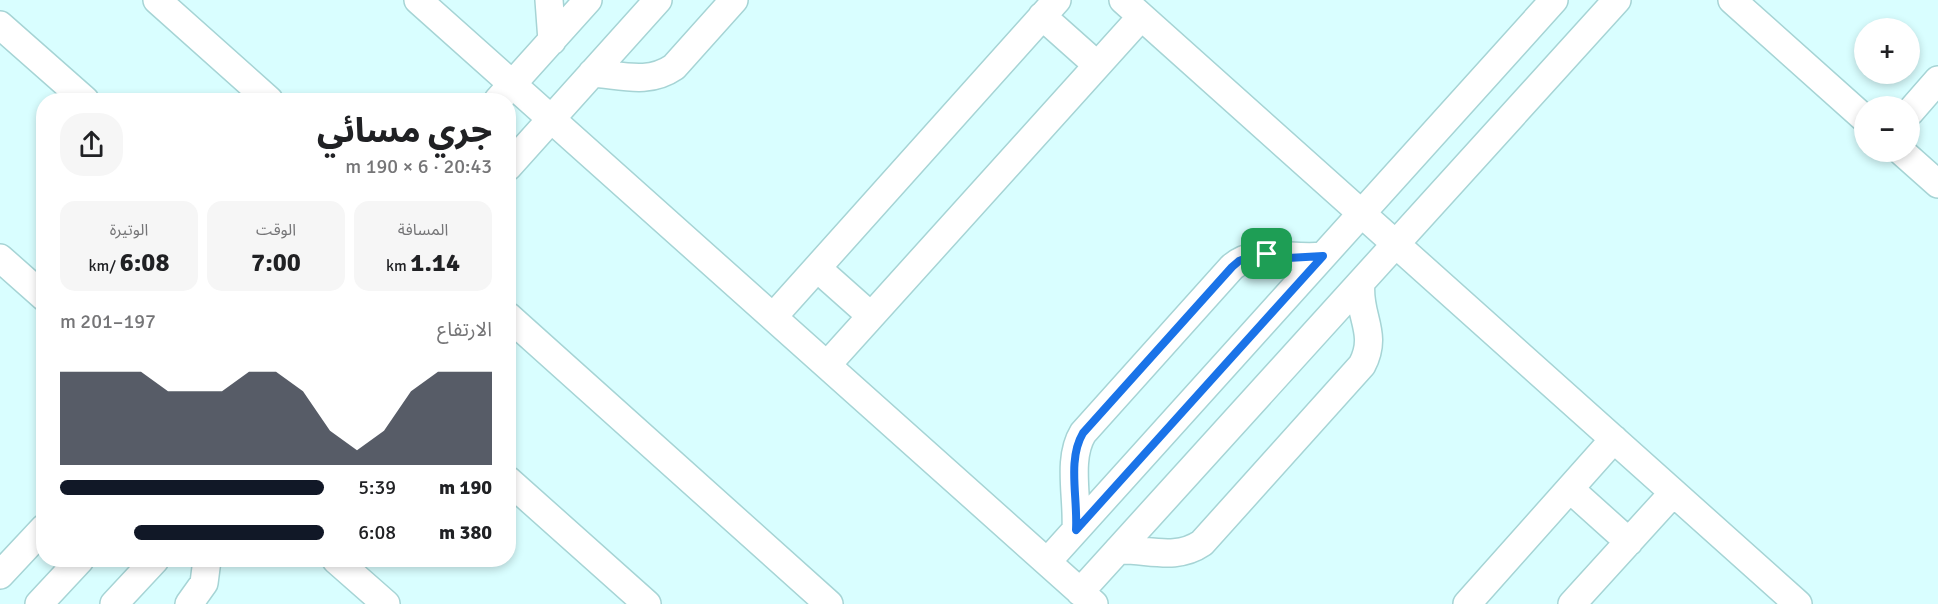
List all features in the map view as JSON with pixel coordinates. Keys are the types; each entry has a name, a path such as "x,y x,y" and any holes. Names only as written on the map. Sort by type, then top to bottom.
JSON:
{"street":[{"path":"157,0 260,93"},
{"path":"418,0 506,93 588,0"},
{"path":"549,0 552,41"},
{"path":"516,158 658,0"},
{"path":"592,73 646,79 665,73 674,67 734,0"},
{"path":"1047,562 1554,0"},
{"path":"516,99 552,119 1087,598 1119,550 1617,0"},
{"path":"1732,0 1854,109"},
{"path":"773,317 1050,8 1097,65"},
{"path":"826,365 1097,65 1132,8 1798,604"},
{"path":"0,25 77,93"},
{"path":"1920,103 1935,89"},
{"path":"1913,162 1938,184"},
{"path":"1076,530 1077,490 1073,465 1077,443 1083,433 1224,276 1239,261 1257,254 1288,258 1323,256"},
{"path":"0,258 36,290"},
{"path":"817,268 871,316"},
{"path":"1119,550 1184,552 1202,543 1362,364 1371,343 1360,302 1361,283"},
{"path":"516,323 830,604"},
{"path":"1467,604 1614,439"},
{"path":"516,487 647,604"},
{"path":"1570,489 1629,542"},
{"path":"1572,604 1673,493"},
{"path":"0,575 36,537"},
{"path":"39,604 73,567"},
{"path":"114,604 148,567"},
{"path":"189,604 204,583 206,567"},
{"path":"344,567 386,604"}],"route":[{"path":"1267,254 1288,258 1323,256 1076,530 1077,490 1073,465 1077,443 1083,433 1232,267 1248,257 1267,254"}]}
